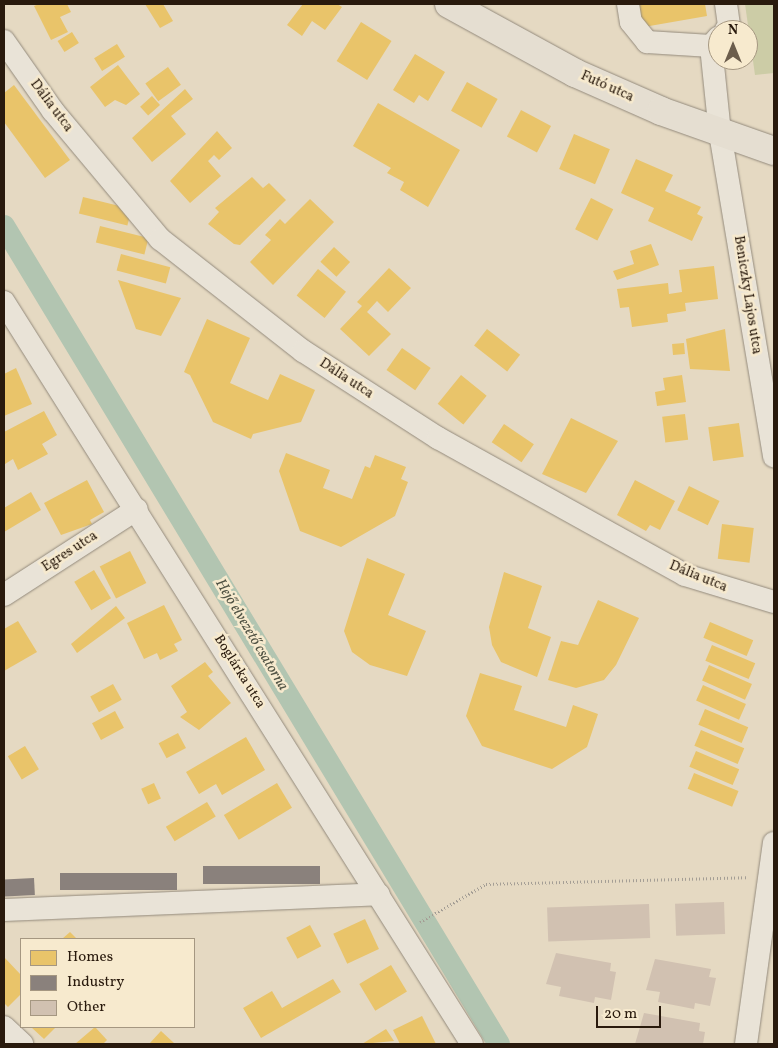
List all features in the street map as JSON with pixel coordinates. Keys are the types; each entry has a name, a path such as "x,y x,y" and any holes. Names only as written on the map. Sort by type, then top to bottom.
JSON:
{"main road":[{"name":"Futó utca","path":"449,4 575,73 720,133 774,151"}],"street":[{"path":"628,4 631,22 647,42 708,39"},
{"name":"Beniczky Lajos utca","path":"726,4 728,20"},
{"name":"Dália utca","path":"4,41 53,112 160,239 303,351 438,438 685,575 774,602"},
{"name":"Beniczky Lajos utca","path":"719,70 720,133 774,457"},
{"name":"Boglárka utca","path":"4,302 472,1044"},
{"name":"Egres utca","path":"4,595 136,509"},
{"path":"746,1044 774,843"},
{"path":"4,910 379,894"},
{"path":"4,1028 22,1044"}],"path":[{"path":"403,932 486,884 770,876"}],"green space":[{"path":"745,4 774,4 774,73 755,75 754,70 758,70 758,20 747,20"}],"building: Homes":[{"path":"39,4 67,4 71,12 60,17 68,32 51,40 34,6"},
{"path":"145,4 163,4 173,21 160,28"},
{"path":"303,4 337,4 342,7 325,30 312,21 302,36 287,25"},
{"path":"634,4 705,4 707,16 638,28"},
{"path":"361,22 392,41 367,80 337,61"},
{"path":"72,32 79,43 64,52 58,41"},
{"path":"117,44 125,57 102,71 94,58"},
{"path":"415,54 445,72 428,101 419,95 414,103 393,90"},
{"path":"118,65 140,94 126,105 115,100 105,107 90,87"},
{"path":"168,67 181,85 158,101 145,83"},
{"path":"467,82 498,99 482,128 451,111"},
{"path":"14,85 70,160 45,178 4,122 4,93"},
{"path":"185,89 193,99 171,116 186,134 152,162 132,138"},
{"path":"152,96 160,105 148,116 140,107"},
{"path":"378,103 460,150 428,207 400,190 404,182 387,173 391,168 353,146"},
{"path":"521,110 551,126 537,152 507,136"},
{"path":"217,131 232,148 219,160 214,155 208,161 221,176 190,203 170,181"},
{"path":"574,134 610,149 595,184 559,169"},
{"path":"636,159 673,175 665,191 701,207 697,214 703,217 692,241 648,221 654,208 621,193"},
{"path":"252,177 263,188 269,183 286,200 240,245 234,244 208,224 219,212 215,208"},
{"path":"83,197 132,209 127,226 79,213"},
{"path":"591,198 613,209 597,241 575,229"},
{"path":"310,199 334,222 273,285 250,262 271,240 265,235 280,219 285,224"},
{"path":"100,226 149,238 144,255 96,242"},
{"path":"651,244 659,265 617,280 613,271 634,264 630,251"},
{"path":"334,247 350,262 336,277 320,262"},
{"path":"121,254 170,267 166,284 117,270"},
{"path":"714,266 718,299 685,303 686,311 667,314 668,322 632,327 629,307 620,308 617,289 668,283 669,294 682,292 679,270"},
{"path":"389,268 411,288 388,312 377,301 367,312 391,334 369,356 340,329 362,306 357,302"},
{"path":"318,269 346,292 325,318 297,295"},
{"path":"118,280 181,298 161,336 136,329"},
{"path":"207,319 250,338 230,383 268,400 280,374 315,390 301,422 253,434 251,439 213,422 190,375 184,372"},
{"path":"487,329 520,355 507,371 474,346"},
{"path":"725,329 730,371 690,369 686,339"},
{"path":"684,343 685,354 673,355 672,344"},
{"path":"402,348 431,368 415,390 387,370"},
{"path":"16,368 32,404 4,416 4,374"},
{"path":"461,375 487,396 463,425 438,404"},
{"path":"682,375 686,402 657,406 655,392 665,390 663,378"},
{"path":"44,411 57,435 42,444 48,454 18,470 13,459 5,464 4,432"},
{"path":"685,414 688,440 665,443 662,417"},
{"path":"571,418 618,441 586,493 542,474"},
{"path":"739,423 744,457 713,461 708,427"},
{"path":"504,424 534,444 522,462 492,442"},
{"path":"286,453 330,470 323,488 352,499 365,466 370,468 375,455 406,467 401,479 408,482 395,516 341,547 300,531 279,471"},
{"path":"87,480 104,512 90,520 92,524 61,535 44,503"},
{"path":"635,480 675,501 660,530 650,525 646,531 617,515"},
{"path":"689,486 720,501 708,525 677,510"},
{"path":"31,492 41,510 4,532 4,508"},
{"path":"722,524 754,528 749,563 718,559"},
{"path":"130,551 146,583 116,599 100,566"},
{"path":"367,558 405,574 388,615 426,631 407,676 370,665 352,652 344,631"},
{"path":"94,570 111,598 91,610 74,582"},
{"path":"504,572 542,586 528,628 551,637 537,677 501,662 492,645 489,627"},
{"path":"598,600 639,618 616,665 604,680 576,688 548,680 561,641 578,645"},
{"path":"164,605 182,640 174,644 178,651 160,660 157,653 144,659 127,623"},
{"path":"116,606 125,618 77,653 71,644"},
{"path":"18,621 37,652 4,671 4,629"},
{"path":"710,622 753,640 747,656 703,638"},
{"path":"712,645 755,663 749,679 705,661"},
{"path":"205,662 213,672 208,676 231,703 199,730 180,717 187,712 171,686"},
{"path":"709,665 752,684 745,700 702,681"},
{"path":"480,673 522,686 514,710 566,727 573,705 598,714 587,747 552,769 482,746 466,716"},
{"path":"113,684 122,700 99,712 90,697"},
{"path":"703,685 746,704 739,720 696,701"},
{"path":"705,709 748,727 742,743 698,725"},
{"path":"115,711 124,728 101,740 92,723"},
{"path":"701,730 744,748 738,764 694,746"},
{"path":"178,733 186,748 167,758 159,743"},
{"path":"246,737 265,770 222,795 216,784 199,794 186,772"},
{"path":"25,746 39,769 22,779 8,756"},
{"path":"696,751 739,769 733,785 689,767"},
{"path":"694,773 739,791 732,807 688,789"},
{"path":"154,783 161,799 148,804 141,789"},
{"path":"277,783 292,808 239,840 224,815"},
{"path":"207,802 216,817 175,841 166,827"},
{"path":"365,919 379,949 347,964 333,934"},
{"path":"310,925 321,946 297,959 286,938"},
{"path":"70,932 76,938 63,938"},
{"path":"4,957 20,974 20,995 8,1007 4,1003"},
{"path":"391,965 407,992 375,1011 359,984"},
{"path":"333,979 341,992 261,1038 243,1008 272,991 282,1008"},
{"path":"422,1016 436,1044 400,1044 393,1030"},
{"path":"32,1028 55,1028 44,1039"},
{"path":"94,1028 107,1040 103,1044 75,1044"},
{"path":"386,1029 394,1041 362,1044"},
{"path":"161,1031 174,1043 149,1044"}],"building: Industry":[{"path":"203,866 320,866 320,884 203,884"},
{"path":"60,873 177,873 177,890 60,890"},
{"path":"34,878 35,895 5,897 4,880"}],"building: Other":[{"path":"724,902 725,934 676,936 675,904"},
{"path":"649,904 650,938 548,942 547,908"},
{"path":"556,953 611,963 610,971 616,972 611,1000 595,997 594,1003 559,996 561,987 546,984"},
{"path":"655,959 711,969 709,977 716,978 710,1006 695,1003 694,1009 658,1002 660,992 646,990"},
{"path":"644,1013 700,1023 699,1031 705,1032 703,1044 635,1044"}],"waterway":[{"name":"Hejő elvezető csatorna","path":"4,226 499,1044"}]}
